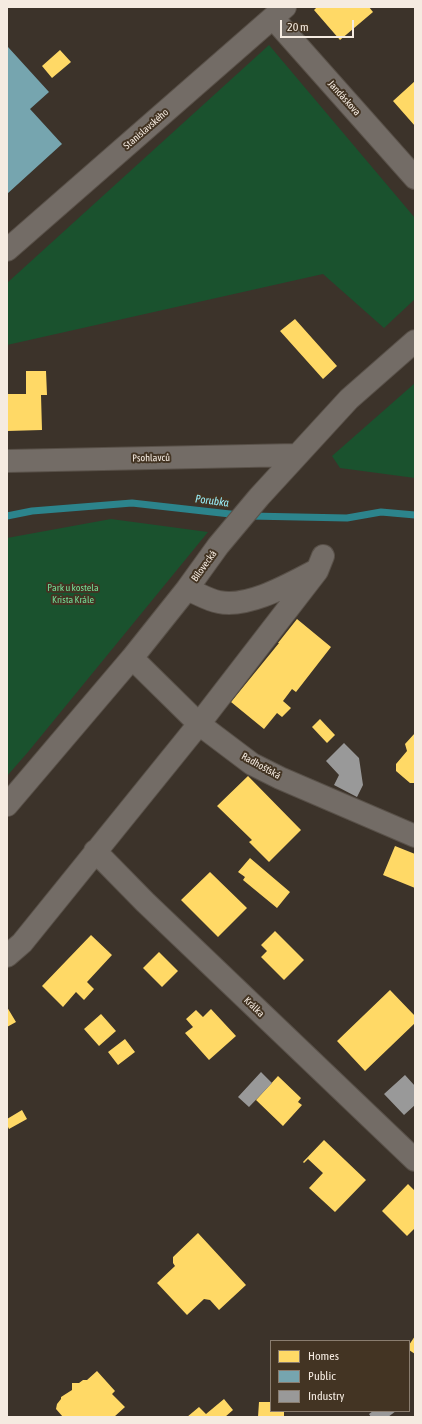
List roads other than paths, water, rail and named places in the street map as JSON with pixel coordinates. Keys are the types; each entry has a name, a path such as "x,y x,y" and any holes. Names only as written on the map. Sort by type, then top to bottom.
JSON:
{"street":[{"name":"Jandáskova","path":"279,13 415,178"},
{"name":"Stanislavského","path":"7,250 279,13"},
{"name":"Bílovecká","path":"7,805 132,658 187,589 218,546 259,497 349,399 415,341"},
{"name":"Psohlavců","path":"7,461 296,455"},
{"path":"7,956 22,943 199,724 320,563 282,587 253,599 237,603 219,602 187,589"},
{"name":"Radhošťská","path":"132,658 199,724 252,764 280,778 415,836"},
{"name":"Králka","path":"95,851 145,902 415,1160"}],"waterway":[{"name":"Porubka","path":"7,516 32,511 132,503 239,515"},
{"name":"Porubka","path":"250,516 347,518 381,512 415,515"}],"park label":[{"name":"Park u kostela Krista Krále","path":"73,594"}]}
